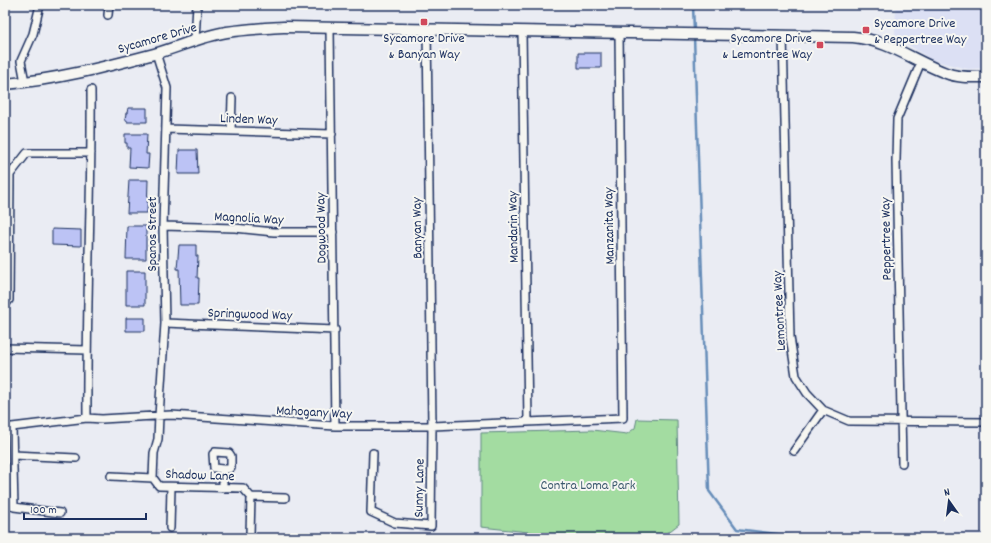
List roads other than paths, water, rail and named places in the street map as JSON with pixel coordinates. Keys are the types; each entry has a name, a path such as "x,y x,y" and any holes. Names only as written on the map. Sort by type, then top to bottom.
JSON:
{"street":[{"path":"25,82 21,61 33,34 40,5"},
{"path":"108,15 109,5"},
{"path":"195,40 197,5"},
{"name":"Sycamore Drive","path":"5,84 25,82 91,70 227,32 271,28 842,36 865,38 891,46 947,74 986,77"},
{"name":"Dogwood Way","path":"330,29 335,330 335,426"},
{"name":"Banyan Way","path":"427,30 432,426"},
{"name":"Mandarin Way","path":"522,32 528,421"},
{"name":"Manzanita Way","path":"619,33 623,418"},
{"name":"Lemontree Way","path":"783,36 790,337 796,376 807,393 823,410 849,421 986,422"},
{"name":"Spanos Street","path":"156,53 167,88 163,226 165,323 159,416"},
{"name":"Peppertree Way","path":"902,463 897,119 922,62"},
{"path":"87,418 87,350 92,153 91,90"},
{"path":"231,131 232,98"},
{"name":"Linden Way","path":"166,129 332,134"},
{"path":"5,305 9,300 8,179 27,153 92,153"},
{"name":"Magnolia Way","path":"163,226 235,228 274,232 333,232"},
{"name":"Springwood Way","path":"165,323 335,330"},
{"path":"5,348 87,350"},
{"path":"794,451 823,410"},
{"name":"Mahogany Way","path":"9,427 87,418 102,419 171,415 335,426 432,426 623,418"},
{"name":"Shadow Lane","path":"159,416 158,439 154,453 153,478 159,486 243,488 251,497 285,498"},
{"name":"Sunny Lane","path":"373,453 371,512 395,523 431,526 432,426"},
{"path":"9,427 13,455 14,507 60,512"},
{"path":"13,455 76,458"},
{"path":"222,488 223,469"},
{"path":"111,476 153,478"},
{"path":"170,528 171,487"},
{"path":"250,534 251,497"}],"waterway":[{"path":"693,5 694,31"},
{"path":"694,36 709,491 737,529 809,538"}],"place":[{"name":"Sycamore Drive & Banyan Way","path":"424,22"},
{"name":"Sycamore Drive & Peppertree Way","path":"866,30"},
{"name":"Sycamore Drive & Lemontree Way","path":"820,45"}],"park label":[{"name":"Contra Loma Park","path":"588,484"}]}
